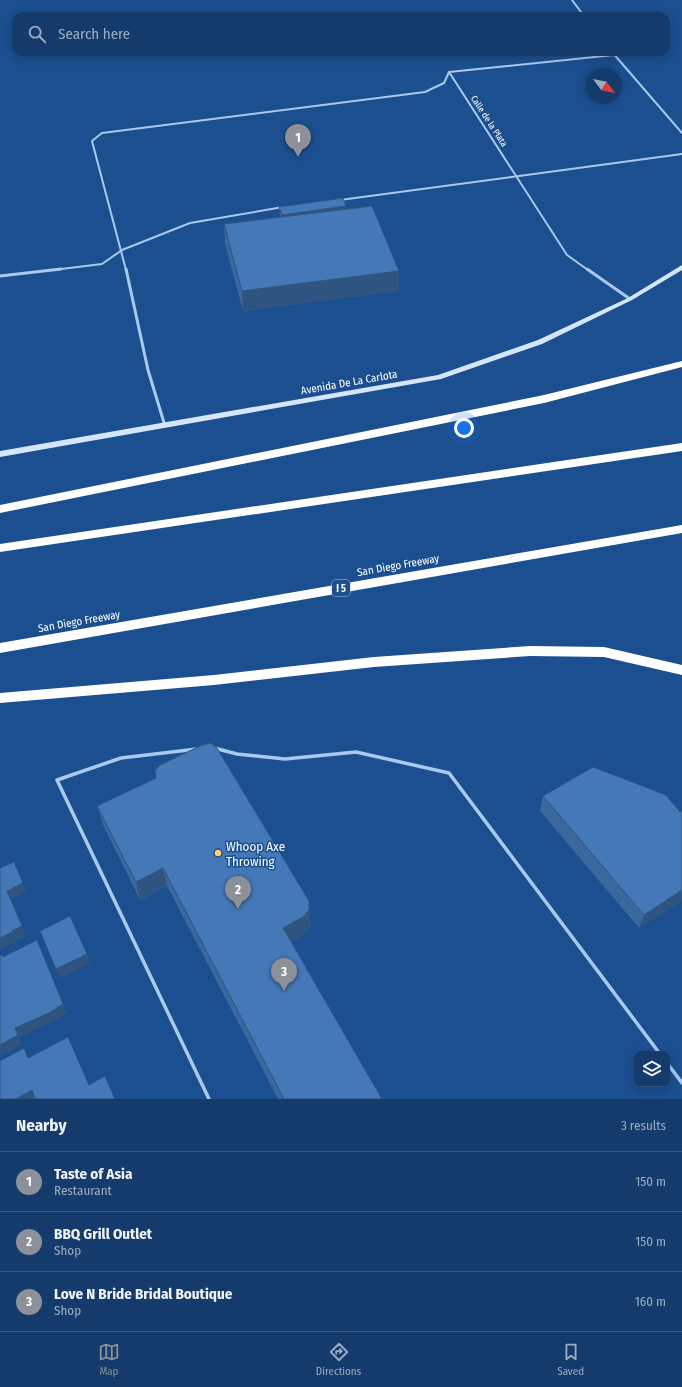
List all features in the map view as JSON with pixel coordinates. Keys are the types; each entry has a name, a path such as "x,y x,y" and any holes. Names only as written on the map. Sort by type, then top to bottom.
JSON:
{"highway":[{"path":"0,509 544,399 682,364"},
{"path":"0,548 255,509 682,447"},
{"name":"San Diego Freeway","path":"0,648 682,529"},
{"path":"0,698 214,680 374,662 530,651 604,652 682,670"}],"main road":[{"name":"Avenida De La Carlota","path":"0,454 439,377 540,342 630,299 682,267"}],"lane":[{"path":"572,0 581,12"},
{"path":"165,426 148,370 122,250 92,141 102,133 425,92 444,83 449,72 587,56"},
{"path":"616,56 682,133"},
{"name":"Calle de la Plata","path":"449,72 567,255 630,299"},
{"path":"338,200 682,154"},
{"path":"0,276 102,264 122,250 190,223 217,217 289,206"},
{"path":"212,747 237,754 285,759 356,752 449,773 658,1051"},
{"path":"205,748 121,758 57,780 209,1099"},
{"path":"670,1067 682,1083"}],"building":[{"path":"343,198 346,206 282,215 279,207"},
{"path":"372,206 399,271 242,291 224,224"},
{"path":"211,743 217,748 309,901 309,910 303,917 283,928 382,1099 284,1099 163,868 136,882 97,806 156,778 155,771 160,765 202,745"},
{"path":"593,767 666,795 680,812 682,811 682,890 644,915 543,796"},
{"path":"14,862 23,883 7,891 22,926 0,938 0,868"},
{"path":"70,916 87,954 56,969 40,931"},
{"path":"37,940 63,1004 49,1013 15,1028 18,1035 0,1045 0,955 3,957"},
{"path":"68,1037 89,1085 105,1076 115,1099 35,1099 32,1090 16,1099 0,1099 0,1061 24,1048 28,1058"}],"place":[{"name":"Taste of Asia","path":"298,157"},
{"name":"Whoop Axe Throwing","path":"218,853"},
{"name":"BBQ Grill Outlet","path":"238,909"},
{"name":"Love N Bride Bridal Boutique","path":"284,991"}]}
